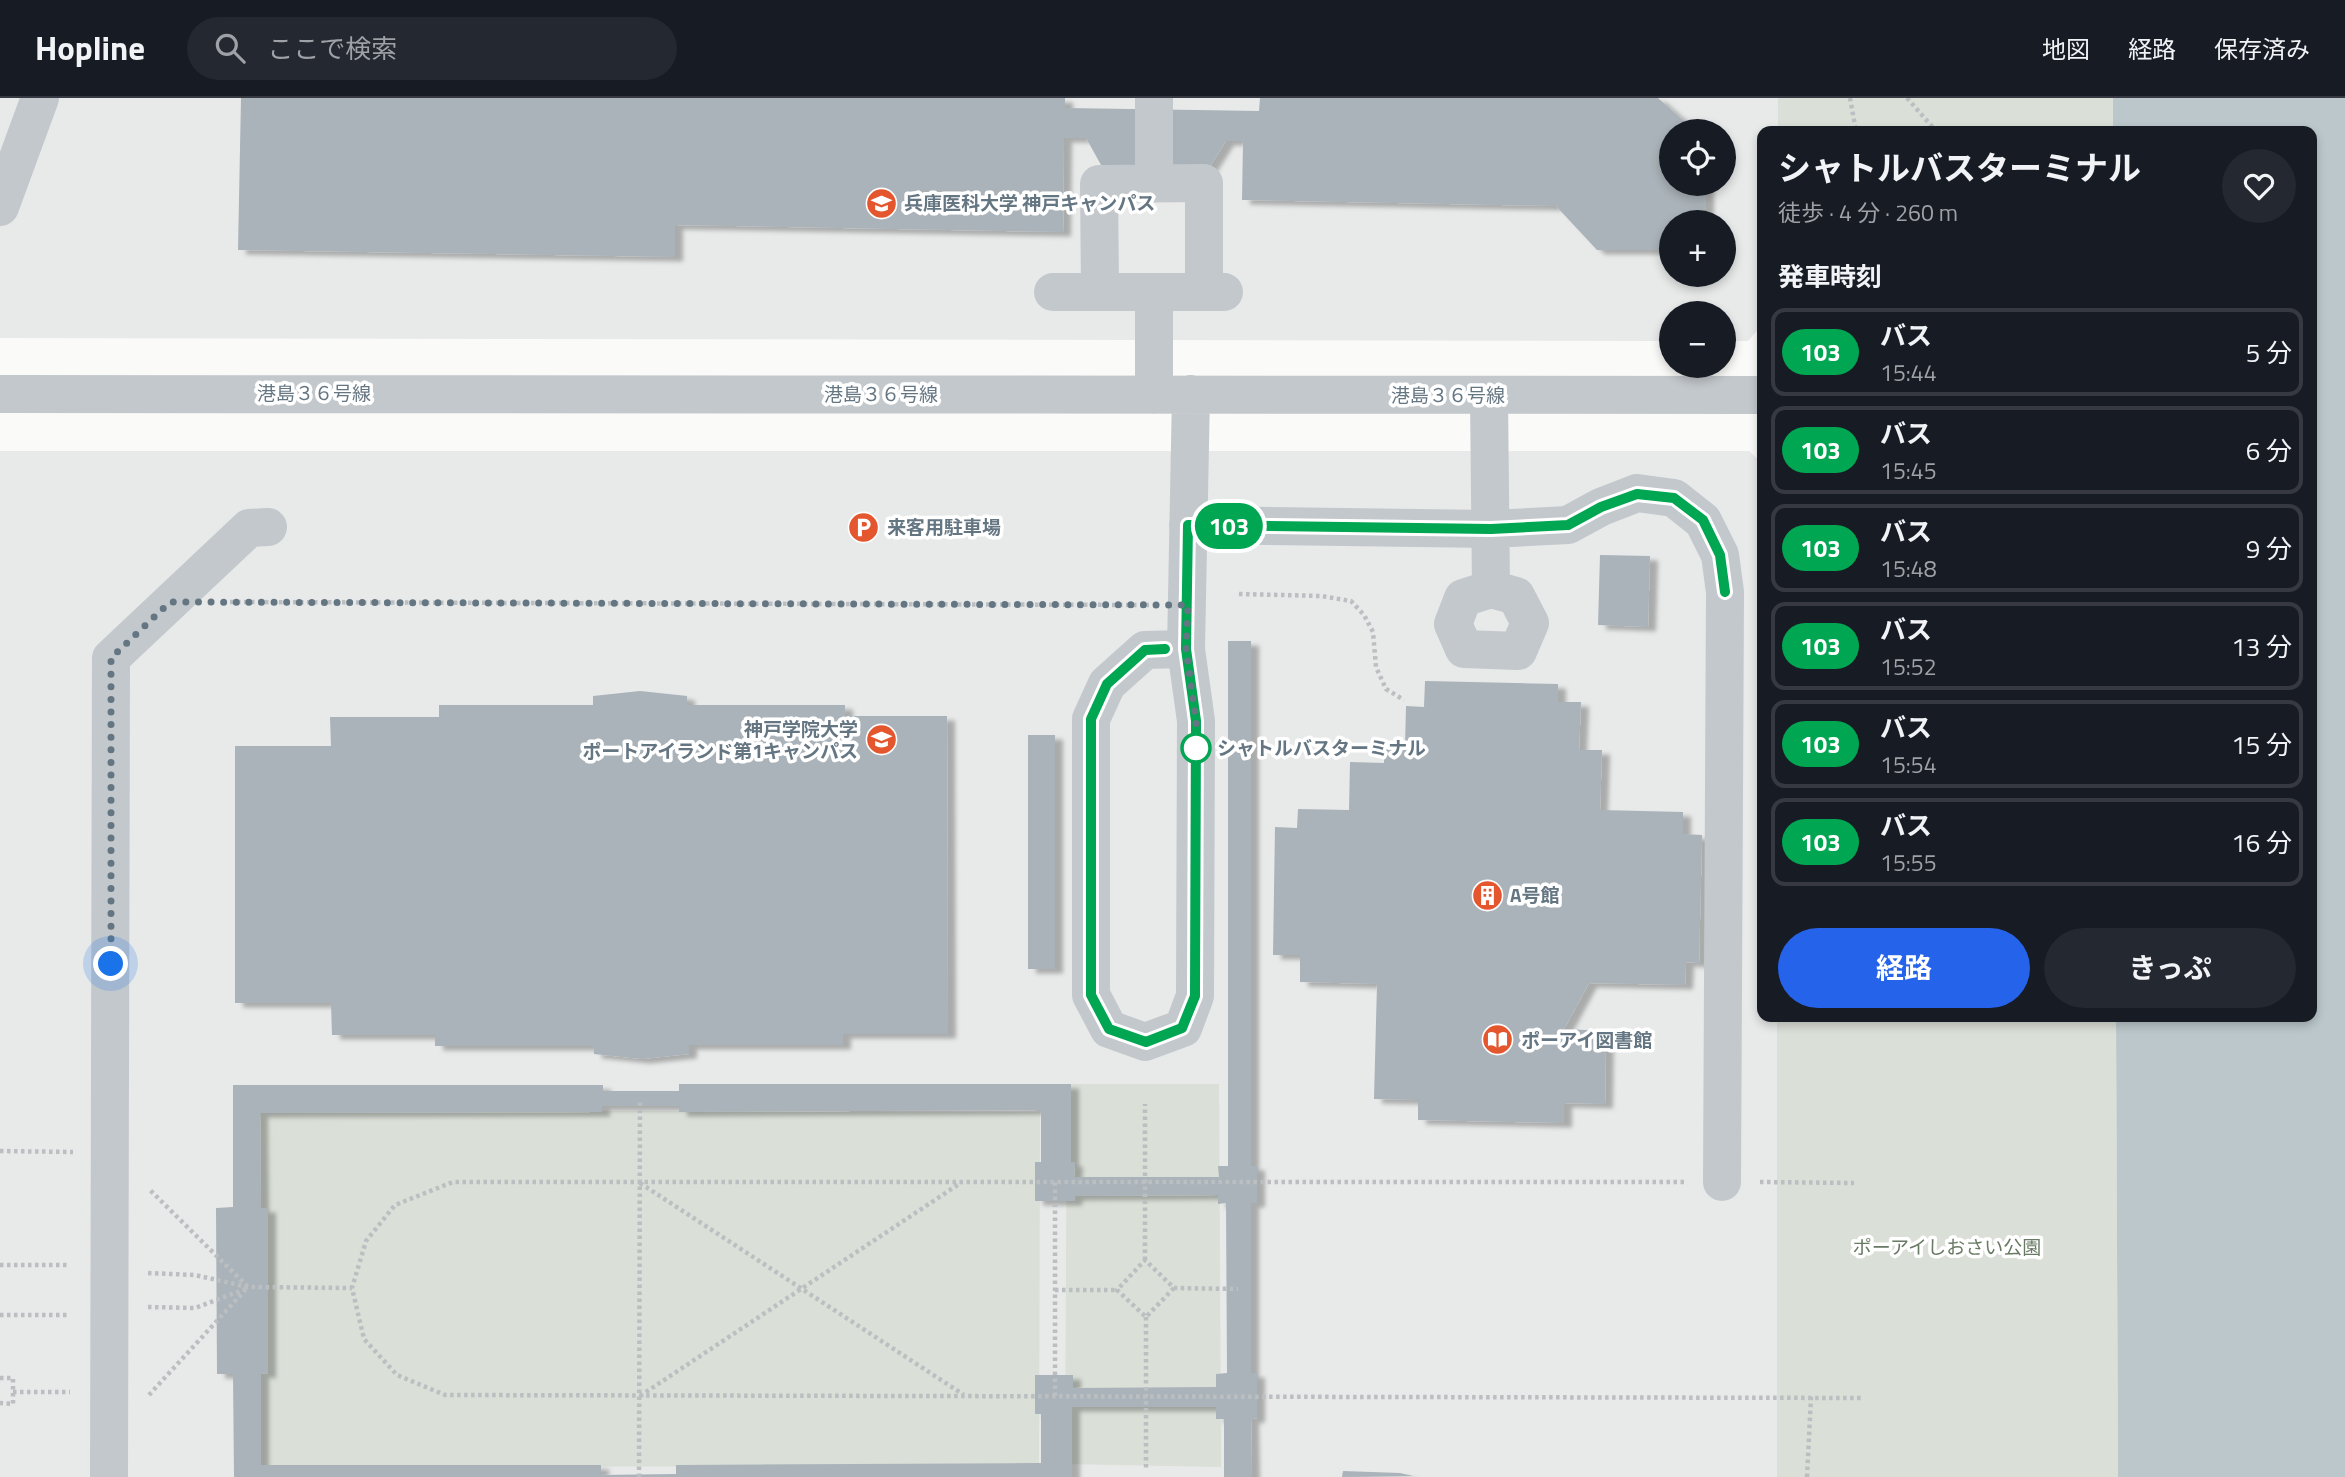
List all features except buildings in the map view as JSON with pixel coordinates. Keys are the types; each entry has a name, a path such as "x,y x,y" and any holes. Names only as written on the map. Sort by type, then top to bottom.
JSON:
{"street":[{"path":"0,207 40,98"},
{"path":"1154,98 1154,183"},
{"path":"1053,292 1214,292 1203,183 1099,184 1100,291"},
{"path":"1154,292 1154,395"},
{"name":"港島３６号線","path":"0,394 1757,395"},
{"path":"1186,649 1145,650 1107,684 1091,719 1091,995 1109,1029 1146,1042 1182,1028 1195,996 1196,721 1186,649 1191,394"},
{"path":"1489,395 1491,589"},
{"path":"1188,525 1491,529 1568,525 1601,507 1637,494 1674,498 1703,520 1720,555 1725,592 1722,1182"},
{"path":"109,1477 111,658 249,528 268,527"}],"path":[{"path":"1850,98 1855,126"},
{"path":"1907,98 1932,126"},
{"path":"1239,594 1321,596 1351,601 1364,615 1373,632 1376,667 1386,689 1404,700"},
{"path":"170,602 1188,605"},
{"path":"639,1477 640,1099"},
{"path":"1117,1290 1145,1260 1145,1104"},
{"path":"1854,1183 453,1182 395,1205 366,1241 352,1288 365,1339 397,1375 445,1395 1863,1398"},
{"path":"640,1396 963,1182"},
{"path":"1055,1182 1055,1396"},
{"path":"640,1183 964,1395"},
{"path":"1145,1260 1174,1288 1238,1289"},
{"path":"153,1275 195,1275 248,1287 352,1288"},
{"path":"152,1307 195,1308 248,1287"},
{"path":"1146,1468 1146,1317 1174,1288"},
{"path":"1055,1290 1117,1290 1146,1317"},
{"path":"0,1378 13,1378 13,1404 0,1403"},
{"path":"13,1392 48,1392"},
{"path":"1807,1477 1811,1398"}],"shaded area":[{"name":"兵庫医科大学 神戸キャンパス","path":"0,98 1778,98 1778,126 1757,126 1757,331 1748,341 1736,341 1736,301 1659,301 1659,341 0,338"},
{"path":"2113,98 2345,98 2345,1477 2118,1477 2116,1022 2317,1022 2317,126 2113,126"},
{"name":"神戸学院大学 ポートアイランド第1キャンパス","path":"0,451 1749,451 1757,458 1757,1022 1777,1022 1777,1477 0,1477"}],"green space":[{"path":"1778,98 2113,98 2113,126 1778,126"},
{"name":"ポーアイしおさい公園","path":"1777,1022 2116,1022 2118,1477 1777,1477"},
{"path":"1067,1084 1219,1084 1221,1467 1065,1464"},
{"path":"258,1110 1040,1112 1039,1467 258,1466"}],"bus line":[{"name":"103","path":"1165,649 1145,650 1107,684 1091,719 1091,995 1109,1029 1146,1042 1182,1028 1195,996 1196,721 1186,649 1188,525 1491,529 1568,525 1601,507 1637,494 1674,498 1703,520 1720,555 1725,592"}],"place":[{"name":"兵庫医科大学 神戸キャンパス","path":"881,203"},
{"name":"来客用駐車場","path":"864,527"},
{"name":"神戸学院大学 ポートアイランド第1キャンパス","path":"881,740"},
{"name":"シャトルバスターミナル","path":"1196,748"},
{"name":"A号館","path":"1487,895"},
{"name":"ポーアイ図書館","path":"1498,1040"}],"route":[{"path":"111,964 111,658 170,602 1188,605 1186,649 1196,721 1196,748"}]}
